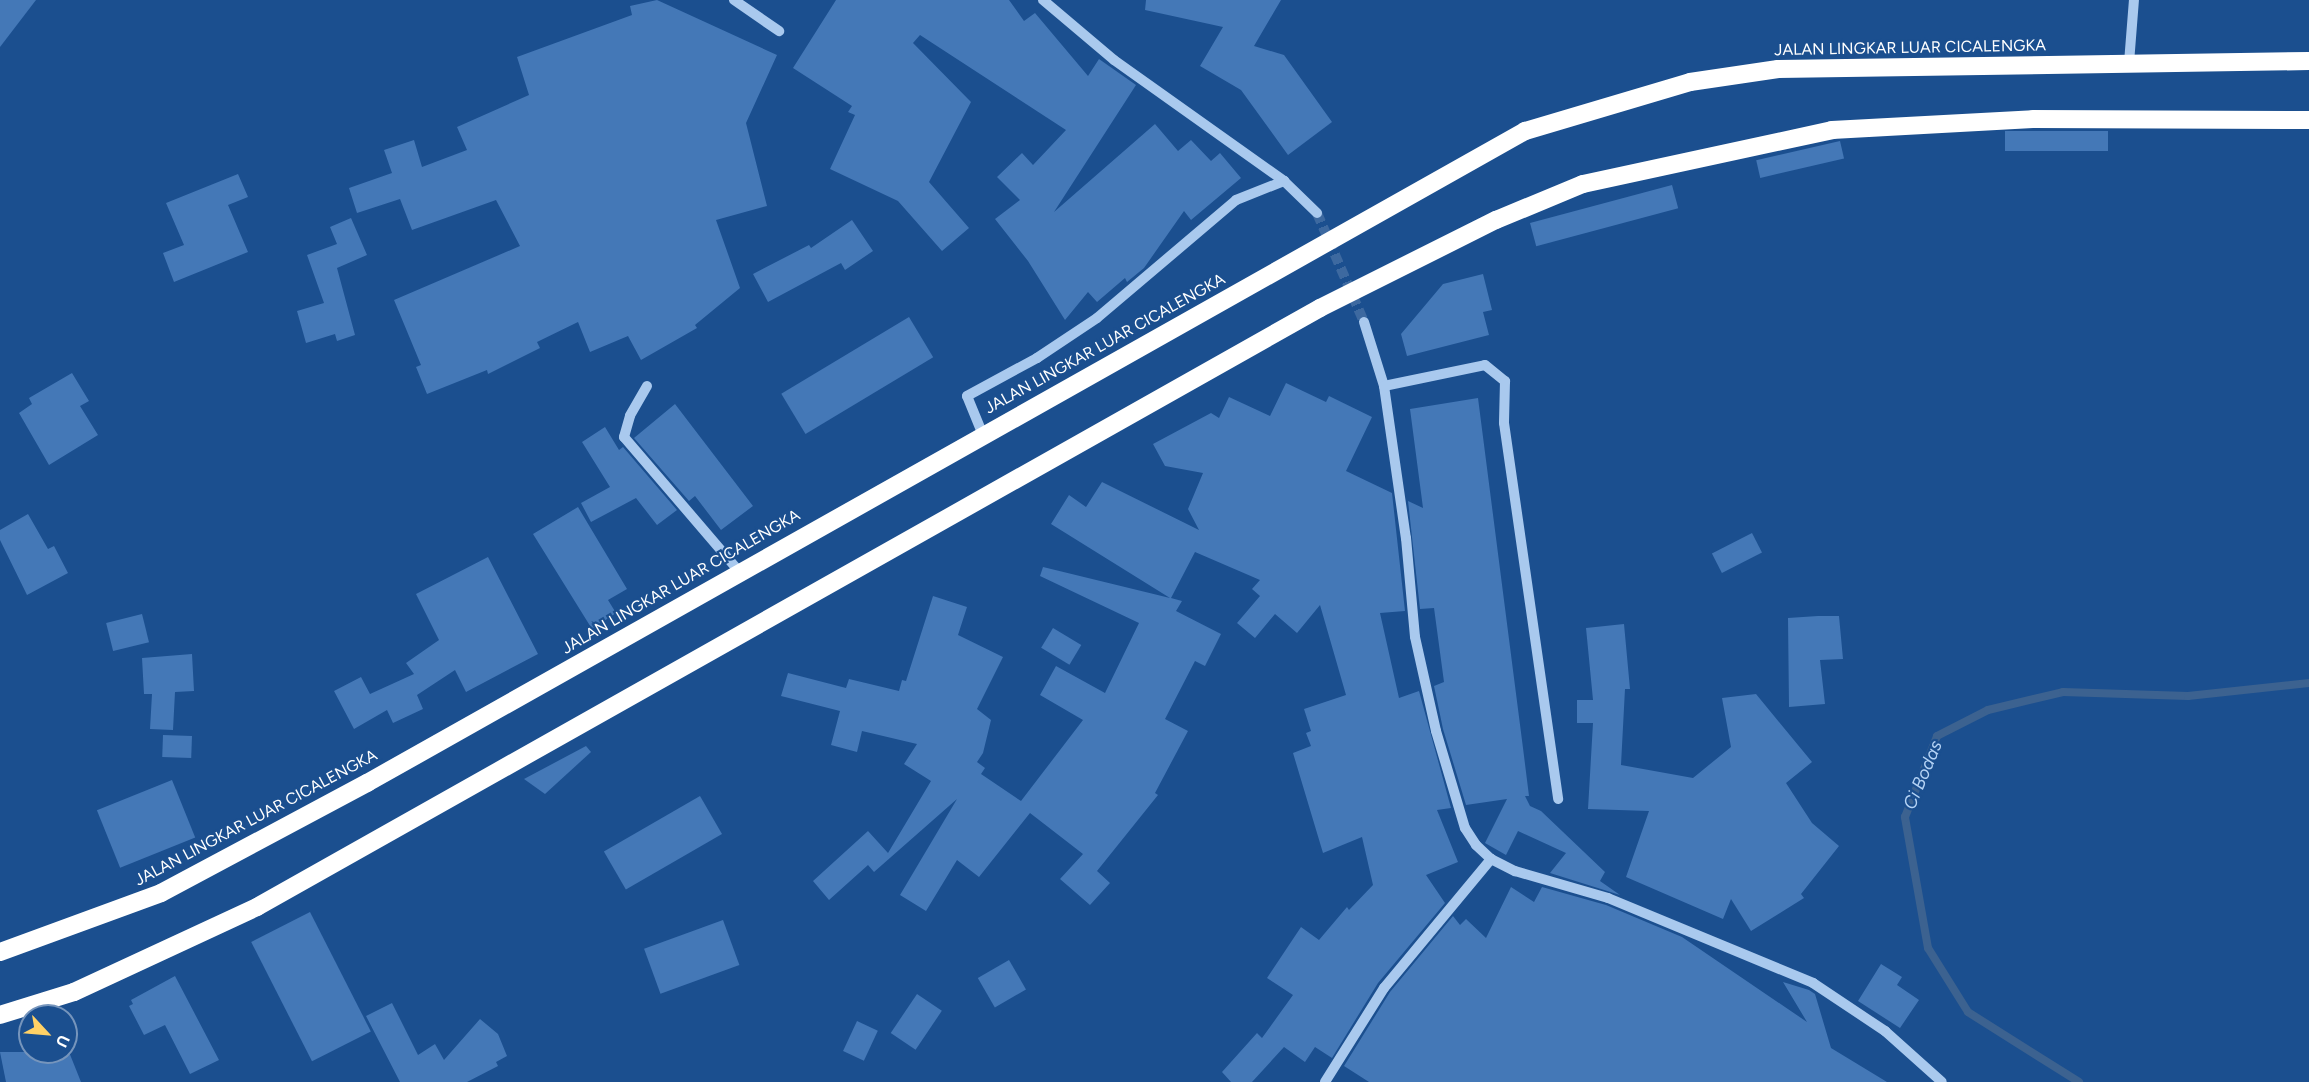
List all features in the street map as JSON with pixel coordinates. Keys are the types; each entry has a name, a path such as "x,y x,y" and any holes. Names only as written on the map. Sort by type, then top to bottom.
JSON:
{"highway":[{"name":"JALAN LINGKAR LUAR CICALENGKA","path":"0,952 161,893 367,783 739,571 1525,131 1690,82 1779,69 2309,61"},
{"path":"0,1015 74,992 257,907 1320,308 1496,220 1583,184 1832,130 2033,119 2309,120"}],"street":[{"path":"734,0 779,31"},
{"path":"1042,0 1114,60 1284,180 1317,213"},
{"path":"2129,63 2134,0"},
{"path":"983,435 967,396 1037,358 1097,318 1236,200 1284,180"},
{"path":"1364,322 1384,386 1406,538 1415,637 1436,731 1465,828 1491,860 1515,871 1608,898 1813,983 1885,1031 1942,1082"},
{"path":"1384,386 1485,365 1505,381 1504,423 1558,799"},
{"path":"647,386 627,422 624,437 739,571"},
{"path":"1325,1082 1384,988 1491,860"}],"building":[{"path":"0,0 36,0 0,47"},
{"path":"657,0 777,55 746,123 767,206 716,220 740,288 695,325 697,328 641,360 628,336 590,352 578,322 537,342 540,348 488,374 487,370 427,394 416,367 421,365 394,300 520,246 496,200 412,230 400,199 357,213 349,188 392,173 384,150 414,140 422,167 467,150 457,127 529,95 517,57 632,15 630,6"},
{"path":"836,0 1009,0 1024,21 1035,13 1088,76 1099,59 1136,85 1054,212 1155,124 1178,151 1191,140 1211,161 1220,153 1241,178 1191,220 1184,211 1144,268 1127,282 1125,278 1097,302 1088,292 1065,320 1028,261 995,219 1020,200 997,177 1022,153 1033,165 1066,130 920,35 913,43 971,102 929,182 969,228 942,251 898,201 830,169 855,115 848,112 852,106 793,68"},
{"path":"1146,0 1281,0 1254,46 1284,55 1332,122 1288,155 1241,90 1200,66 1223,27 1145,10"},
{"path":"2005,131 2108,131 2108,151 2005,151"},
{"path":"1840,141 1844,159 1760,178 1756,160"},
{"path":"238,174 248,197 228,205 248,252 174,282 163,253 184,245 166,203"},
{"path":"1672,185 1678,208 1536,246 1530,223"},
{"path":"351,218 367,255 337,268 355,335 337,341 335,334 306,343 297,311 324,303 307,255 337,244 330,227"},
{"path":"852,220 873,251 845,270 841,263 768,302 753,274 809,245 811,248"},
{"path":"1483,274 1492,310 1483,312 1489,335 1407,356 1401,334 1443,284"},
{"path":"909,317 933,357 805,434 781,394"},
{"path":"72,373 89,401 80,406 98,435 49,465 19,413 32,404 29,398"},
{"path":"1286,383 1326,402 1329,396 1372,417 1346,471 1392,493 1405,611 1380,613 1399,698 1419,691 1451,808 1437,810 1458,862 1426,875 1445,903 1378,983 1332,1058 1315,1047 1305,1062 1284,1047 1252,1082 1231,1082 1222,1072 1257,1033 1262,1038 1293,995 1267,978 1301,927 1319,940 1347,907 1349,910 1373,885 1362,837 1323,853 1293,753 1311,746 1306,733 1311,731 1304,709 1346,695 1320,605 1297,633 1275,614 1255,638 1237,623 1260,596 1252,589 1260,580 1195,552 1171,598 1182,601 1176,611 1221,634 1205,666 1195,661 1165,719 1188,731 1155,793 1158,795 1097,871 1110,883 1090,905 1060,879 1083,854 1030,813 979,877 957,860 926,911 900,895 957,799 874,872 868,865 829,900 813,881 868,831 888,853 931,781 904,764 917,744 862,731 857,752 831,745 840,711 781,696 788,673 846,688 849,679 899,691 902,680 906,681 933,596 967,607 958,635 1003,657 977,709 991,720 983,753 977,762 985,768 981,774 1021,801 1083,720 1040,695 1056,666 1105,693 1139,623 1040,576 1043,567 1170,598 1051,524 1069,495 1086,507 1102,482 1199,530 1188,509 1203,473 1165,466 1153,444 1211,413 1219,418 1229,397 1270,416"},
{"path":"1478,398 1529,796 1525,796 1530,806 1541,811 1605,872 1600,881 1620,895 1550,873 1566,853 1518,831 1506,855 1485,843 1507,799 1466,805 1443,729 1434,686 1444,682 1434,608 1420,609 1408,501 1423,508 1410,409"},
{"path":"675,404 753,506 721,530 695,496 689,501 634,438"},
{"path":"605,427 619,450 623,447 677,510 657,525 636,498 591,522 581,503 610,487 582,442"},
{"path":"578,507 627,589 608,600 616,613 592,629 533,534"},
{"path":"28,514 48,549 54,546 68,573 27,595 0,540 0,530"},
{"path":"1752,533 1762,553 1722,573 1712,553"},
{"path":"488,557 538,654 466,692 455,670 417,695 423,709 393,723 387,710 354,729 334,691 361,677 370,694 414,674 406,663 439,640 416,594"},
{"path":"142,614 149,642 113,651 106,623"},
{"path":"1839,616 1843,659 1820,660 1825,704 1789,707 1788,618"},
{"path":"1624,624 1630,689 1625,689 1621,765 1693,778 1731,747 1722,698 1756,694 1812,762 1786,783 1812,823 1839,846 1801,894 1804,898 1751,931 1731,899 1723,919 1626,877 1649,811 1588,809 1593,723 1577,723 1577,700 1593,700 1586,628"},
{"path":"1053,628 1081,645 1069,665 1041,648"},
{"path":"192,654 194,691 175,692 173,730 150,729 152,694 144,694 142,658"},
{"path":"163,735 192,736 191,758 162,757"},
{"path":"586,746 591,752 545,794 524,779"},
{"path":"172,780 195,837 120,868 97,810"},
{"path":"700,796 722,834 626,890 604,851"},
{"path":"1511,887 1534,902 1542,887 1606,905 1682,937 1807,1022 1783,982 1809,990 1815,994 1831,1048 1887,1082 1369,1082 1344,1066 1390,992 1453,916 1460,925 1466,919 1486,938"},
{"path":"310,912 371,1031 312,1061 251,942"},
{"path":"723,920 739,965 660,994 644,949"},
{"path":"1009,960 1026,989 995,1007 978,978"},
{"path":"1881,964 1902,977 1897,985 1919,1000 1900,1028 1858,1001"},
{"path":"175,976 219,1060 190,1074 165,1025 144,1035 129,1006 133,1004 131,1000"},
{"path":"917,994 942,1011 916,1050 891,1033"},
{"path":"392,1003 418,1055 435,1044 444,1060 480,1019 498,1034 507,1056 496,1062 498,1066 467,1082 400,1082 366,1016"},
{"path":"857,1021 878,1031 864,1061 843,1051"},
{"path":"0,1052 18,1052 18,1064 74,1064 81,1082 6,1082"}],"waterway":[{"name":"Ci Bodas","path":"2079,1082 1968,1012 1928,948 1905,817 1937,736 1988,710 2063,692 2188,696 2309,683"}],"tunnel":[{"path":"1317,213 1364,322"}]}
